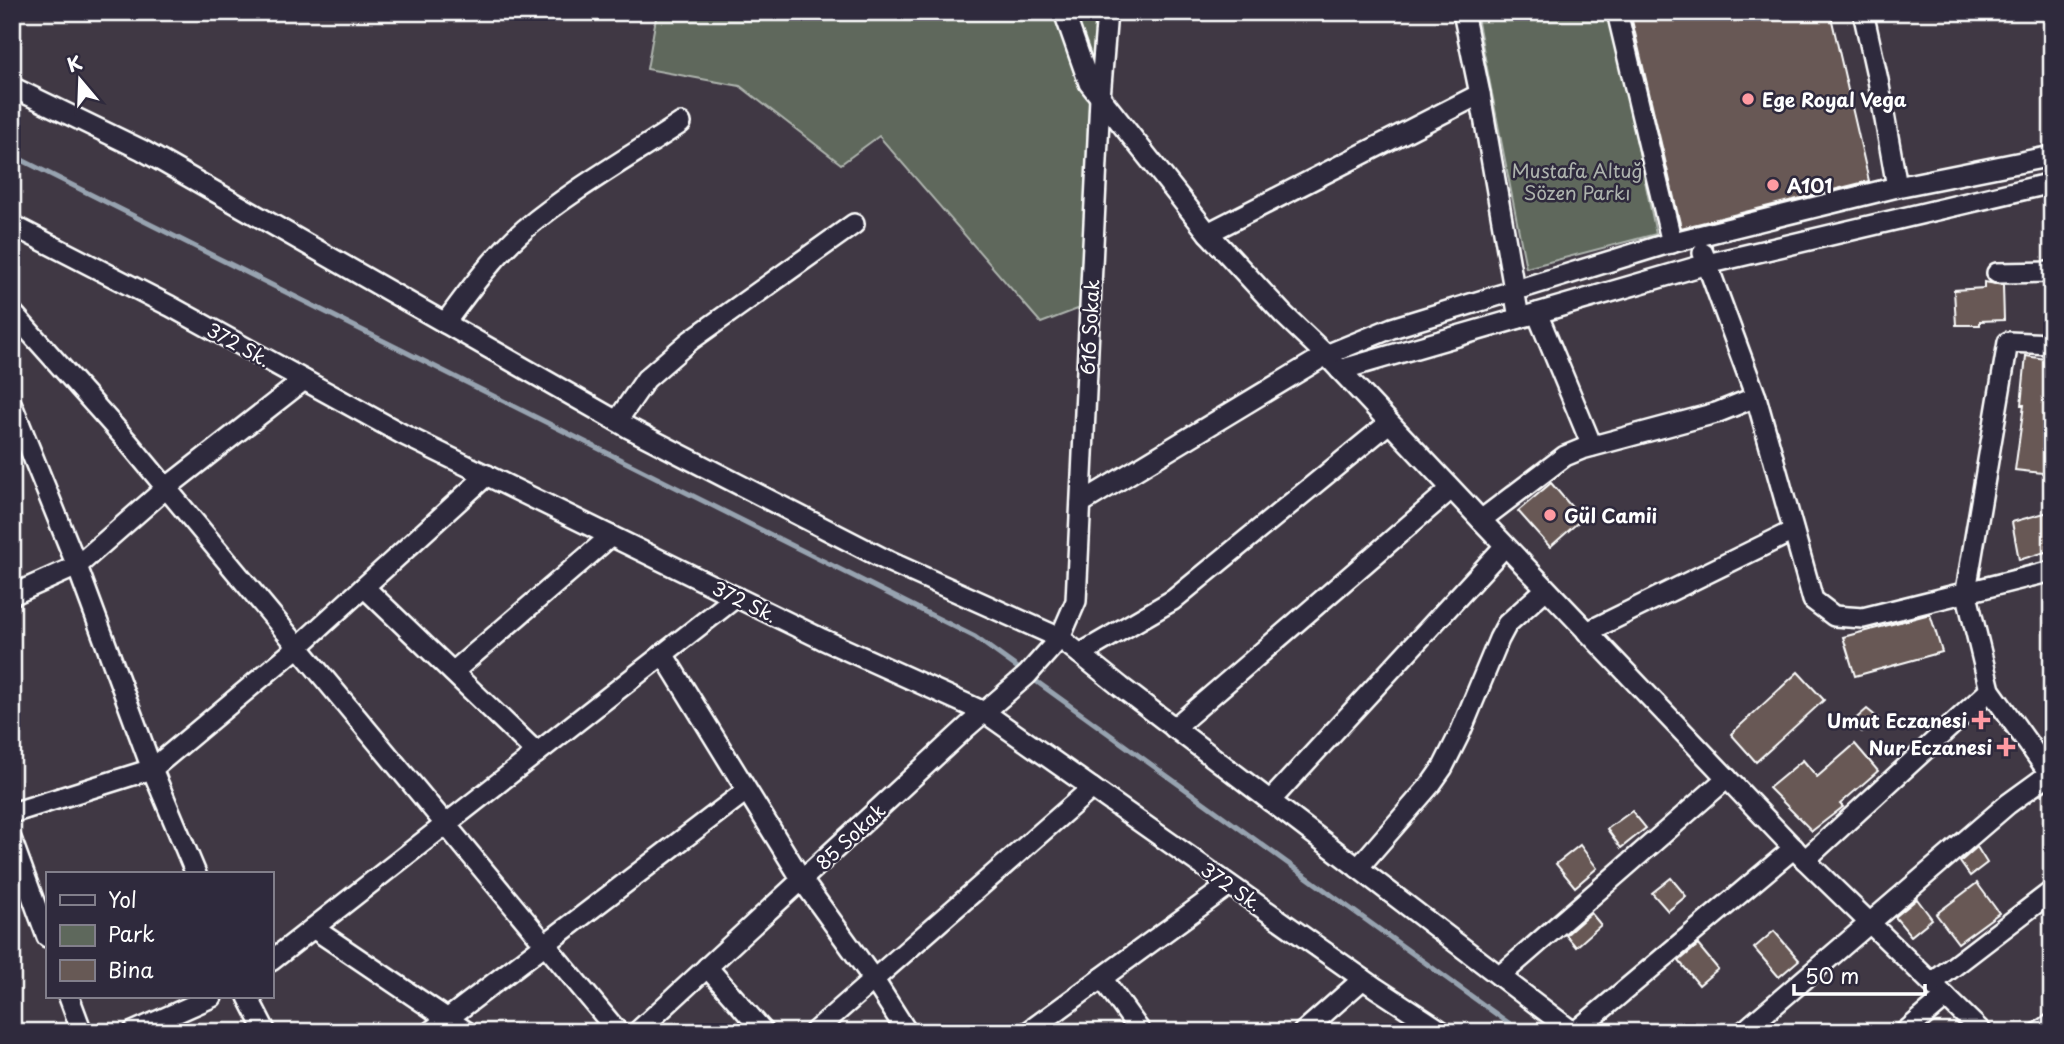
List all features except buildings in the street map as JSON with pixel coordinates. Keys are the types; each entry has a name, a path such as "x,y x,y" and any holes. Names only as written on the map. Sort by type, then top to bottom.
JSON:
{"street":[{"path":"1064,12 1089,83 1208,233 1800,854 1982,1032"},
{"name":"616 Sokak","path":"1060,638 1076,601 1100,98 1107,12"},
{"path":"1463,12 1513,291 1528,316 1587,447"},
{"path":"1617,12 1672,243"},
{"path":"1863,12 1897,187"},
{"path":"12,87 142,149 617,421 890,562 1060,638 1574,1032 1800,854 1990,690"},
{"path":"1208,233 1479,94"},
{"path":"445,323 482,273 525,229 681,123"},
{"path":"1081,503 1326,355 1392,328 1672,243 1897,187 2052,156"},
{"path":"1340,370 1707,264 2052,183"},
{"path":"617,421 646,379 691,340 854,224"},
{"name":"372 Sk.","path":"12,225 170,306 402,433 822,639 984,712 1363,979 1443,1032"},
{"path":"1698,237 1756,397 1812,600 1834,616 1863,618 2052,571"},
{"path":"1997,273 2052,272"},
{"path":"12,312 19,330 166,488 618,1032"},
{"path":"1743,1032 2008,804 2051,774 1990,690 1966,591 2008,342 2052,344"},
{"path":"12,595 78,566 166,488 304,380"},
{"path":"1480,520 1565,456 1587,447 1716,413 1756,397"},
{"path":"12,405 78,566 152,769 195,872"},
{"path":"1080,654 1173,600 1389,423"},
{"path":"12,814 152,769 298,647 487,475"},
{"path":"1174,728 1451,489"},
{"path":"1587,632 1793,531"},
{"path":"453,672 611,536"},
{"path":"1270,801 1505,546"},
{"path":"364,587 537,753"},
{"path":"1358,868 1443,767 1461,733 1507,624 1546,589"},
{"path":"273,959 736,597"},
{"name":"85 Sokak","path":"637,1032 1027,675 1060,638"},
{"path":"663,654 802,880 874,980 907,1032"},
{"path":"1500,976 1727,778"},
{"path":"814,1032 1092,788"},
{"path":"430,1032 746,790"},
{"path":"12,841 46,934"},
{"path":"1028,1032 1229,885"},
{"path":"1932,983 2052,891"},
{"path":"313,928 467,1032"},
{"path":"707,967 764,1032"},
{"path":"1101,978 1141,1032"},
{"path":"1303,1032 1363,979"},
{"path":"1905,1032 1946,997"},
{"path":"69,998 82,1032"},
{"path":"133,1032 210,998"},
{"path":"249,998 266,1032"},
{"path":"2040,1032 2052,1024"}],"green space":[{"path":"657,12 1101,12 1083,307 1041,323 879,136 841,164 740,86 647,69"},
{"name":"Mustafa Altuğ Sözen Parkı","path":"1476,12 1610,12 1656,234 1526,268"}],"waterway":[{"path":"12,155 975,637 1521,1032"}],"place":[{"name":"Ege Royal Vega","path":"1748,99"},
{"name":"A101","path":"1773,185"},
{"name":"Gül Camii","path":"1550,515"},
{"name":"Umut Eczanesi","path":"1981,720"},
{"name":"Nur Eczanesi","path":"2006,747"}]}
